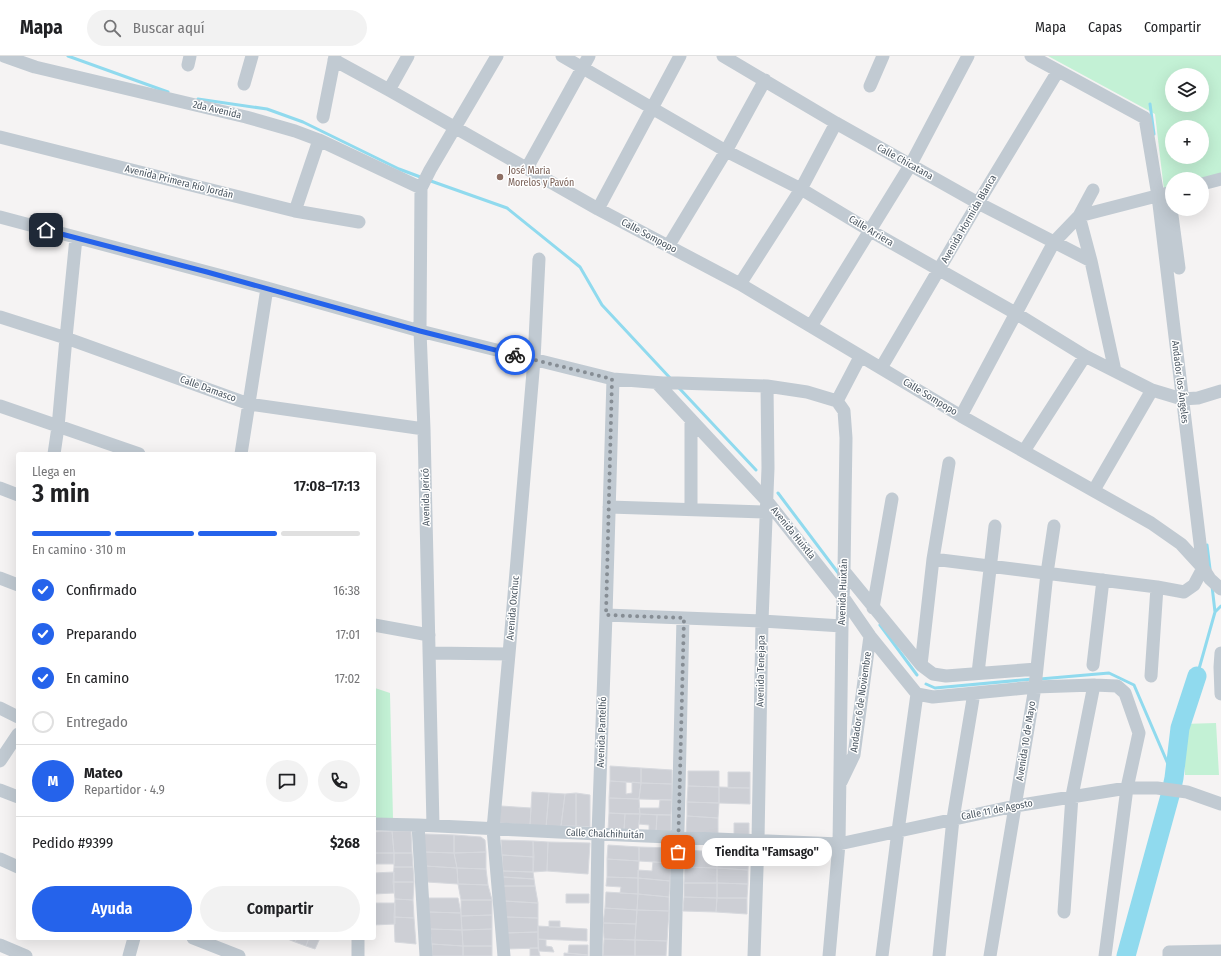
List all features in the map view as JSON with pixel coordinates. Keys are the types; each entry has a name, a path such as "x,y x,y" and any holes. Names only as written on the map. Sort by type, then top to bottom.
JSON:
{"street":[{"name":"2da Avenida","path":"4,56 35,67 246,117 320,140 422,186"},
{"path":"244,84 252,56"},
{"path":"389,90 408,56"},
{"name":"Avenida Jericó","path":"433,826 424,429 420,331 422,186 497,56"},
{"name":"Calle Arriera","path":"562,56 586,62 653,108 726,150 801,189 939,271 1017,314 1085,356 1152,390 1189,399"},
{"path":"598,209 680,56"},
{"name":"Calle Chicatana","path":"723,56 836,123 978,203 1091,261"},
{"path":"870,86 883,56"},
{"path":"811,326 911,164 968,56"},
{"path":"1031,56 1145,118 1165,194 1080,216"},
{"path":"324,117 335,58"},
{"name":"Calle Sompopo","path":"335,58 598,209 740,284 961,416 1151,523 1180,544 1203,568"},
{"path":"527,168 586,62"},
{"name":"Avenida Hormida Blanca","path":"881,368 1058,71"},
{"path":"669,246 726,150 765,80"},
{"path":"740,284 801,189 836,123"},
{"name":"Avenida Primera Río Jordán","path":"0,137 295,211 359,222"},
{"path":"295,211 320,140"},
{"path":"1209,182 1221,179"},
{"path":"961,416 1017,314 1054,242 1080,216 1093,190"},
{"path":"1080,216 1115,372"},
{"name":"Andador los Ángeles","path":"1168,216 1189,399 1203,568"},
{"path":"1169,216 1179,268"},
{"path":"0,217 267,288 420,331 612,379 660,383 767,386 807,392 837,401 860,357"},
{"path":"54,452 76,238"},
{"name":"Avenida Oxchuc","path":"504,956 493,829 510,654 534,360 539,259"},
{"path":"242,452 267,288"},
{"name":"Calle Damasco","path":"0,317 66,338 249,404 424,429"},
{"path":"1024,451 1085,356"},
{"name":"Avenida Pantelhó","path":"596,956 598,834 606,615 612,379"},
{"name":"Avenida Huixtla","path":"660,383 843,597 870,636 917,694"},
{"name":"Avenida Tenejapa","path":"754,956 758,840 762,621 767,507 767,386"},
{"path":"1094,490 1152,390"},
{"path":"1189,399 1221,391"},
{"name":"Avenida Huixtán","path":"837,401 844,411 846,438 839,785"},
{"path":"0,406 133,452"},
{"path":"691,421 691,510"},
{"path":"921,665 933,559 949,463"},
{"path":"0,488 16,494"},
{"path":"874,608 892,499"},
{"path":"609,507 691,510 767,507"},
{"path":"978,673 995,526"},
{"name":"Avenida 10 de Mayo","path":"990,956 1036,678 1047,573 1054,526"},
{"path":"933,559 1157,587 1184,592 1194,585 1203,568 1210,579 1221,589"},
{"path":"844,572 921,665 933,674 946,676 978,673 1117,686 1125,693 1139,733 1127,788 1105,956"},
{"path":"0,578 16,584"},
{"path":"1093,665 1102,580"},
{"path":"1151,676 1157,587"},
{"path":"606,615 762,621 842,626"},
{"path":"675,956 684,618"},
{"path":"376,625 429,635"},
{"name":"Andador 6 de Noviembre","path":"829,956 839,844 839,785 854,755 870,636"},
{"path":"429,653 510,654"},
{"path":"1221,653 1221,694"},
{"path":"882,956 917,694 933,697 974,693 1036,678"},
{"path":"1064,912 1072,796 1094,685"},
{"path":"939,956 953,819 974,693"},
{"path":"0,708 16,716"},
{"path":"0,761 16,737"},
{"name":"Calle 11 de Agosto","path":"839,844 1015,806 1127,788 1158,788 1187,792 1221,804"},
{"path":"0,790 16,796"},
{"name":"Calle Chalchihuitán","path":"376,824 418,824 598,834 839,844"},
{"path":"418,824 426,956"},
{"path":"0,860 16,866"},
{"path":"129,956 133,940"},
{"path":"199,940 239,956"},
{"path":"358,940 358,956"},
{"path":"0,945 26,956"},
{"path":"1169,954 1221,951"}],"green space":[{"path":"1048,56 1221,56 1221,173 1209,176 1209,172 1165,172 1164,190 1155,114"},
{"path":"376,688 390,693 393,819 376,821"},
{"path":"1216,723 1219,775 1185,775 1183,724"}],"building":[{"path":"610,766 641,768 641,783 610,781"},
{"path":"641,768 672,770 672,784 641,783"},
{"path":"688,771 719,771 719,787 688,786"},
{"path":"728,772 750,772 750,788 728,788"},
{"path":"610,781 626,782 626,794 632,793 632,782 641,783 639,799 609,798"},
{"path":"641,783 672,784 672,800 639,799"},
{"path":"688,786 719,787 719,803 687,802"},
{"path":"719,787 750,788 750,804 719,803"},
{"path":"532,792 549,793 546,827 530,825"},
{"path":"549,793 565,794 561,826 546,827"},
{"path":"576,793 576,826 561,826 565,794"},
{"path":"576,793 590,795 590,827 576,826"},
{"path":"609,798 639,799 640,814 609,813"},
{"path":"660,800 672,800 671,815 640,814 639,808 659,808"},
{"path":"687,802 719,803 718,818 687,816"},
{"path":"501,806 531,808 530,825 499,823"},
{"path":"609,813 625,814 624,830 608,830"},
{"path":"625,814 640,814 638,831 624,830"},
{"path":"640,814 657,815 656,832 649,832 649,825 639,824"},
{"path":"657,815 671,815 671,833 656,832"},
{"path":"687,816 718,818 718,833 686,833"},
{"path":"734,823 749,823 749,836 734,836"},
{"path":"392,831 411,831 412,853 394,853"},
{"path":"392,831 394,853 376,853 376,832"},
{"path":"425,834 454,835 454,853 424,852 423,838"},
{"path":"454,835 481,837 485,840 486,852 454,853"},
{"path":"501,840 533,841 534,857 502,855"},
{"path":"533,841 548,842 547,871 533,872"},
{"path":"548,842 590,843 588,874 547,871"},
{"path":"608,845 639,847 639,861 607,859"},
{"path":"639,847 671,848 671,863 639,861"},
{"path":"686,850 718,852 717,868 685,867"},
{"path":"424,852 454,853 457,868 425,866"},
{"path":"486,852 486,869 457,868 454,853"},
{"path":"718,852 749,853 748,870 717,868"},
{"path":"376,853 394,853 394,864 376,864"},
{"path":"394,853 412,853 413,867 394,867"},
{"path":"502,855 534,857 533,872 503,871"},
{"path":"607,859 639,861 638,878 607,877"},
{"path":"653,862 671,863 670,881 638,878 638,870 652,871"},
{"path":"425,866 457,868 458,884 427,882"},
{"path":"394,867 413,867 414,882 393,882"},
{"path":"685,867 717,868 717,883 684,883"},
{"path":"457,868 486,869 488,885 458,884"},
{"path":"717,868 748,870 748,884 717,883"},
{"path":"503,871 533,872 534,879 503,877"},
{"path":"394,872 394,893 376,894 376,873"},
{"path":"503,877 534,879 535,886 503,886"},
{"path":"607,877 638,878 638,894 620,893 621,887 606,886"},
{"path":"638,878 670,881 669,897 638,894"},
{"path":"393,882 414,882 413,900 395,899"},
{"path":"684,883 717,883 717,898 684,897"},
{"path":"717,883 748,884 747,898 717,898"},
{"path":"458,884 488,885 492,900 461,900"},
{"path":"503,886 535,886 538,903 504,901"},
{"path":"606,892 638,894 637,910 605,908"},
{"path":"566,894 589,894 589,903 566,903"},
{"path":"638,894 669,897 669,911 637,910"},
{"path":"684,897 717,898 716,912 683,911"},
{"path":"428,898 458,898 461,913 429,912"},
{"path":"717,898 747,898 747,914 716,912"},
{"path":"395,899 413,900 414,918 394,917"},
{"path":"461,900 492,900 492,915 461,916"},
{"path":"504,901 538,903 538,918 505,917"},
{"path":"376,903 395,903 395,924 376,925"},
{"path":"605,908 637,910 636,924 603,923"},
{"path":"637,910 669,911 667,941 635,940"},
{"path":"429,912 461,913 462,930 430,929"},
{"path":"492,915 492,929 462,930 461,916"},
{"path":"394,917 414,918 416,944 395,942"},
{"path":"505,917 538,918 538,932 505,933"},
{"path":"549,921 560,921 560,927 549,927"},
{"path":"603,923 636,924 635,940 604,939"},
{"path":"538,926 587,929 587,941 538,939"},
{"path":"430,929 462,930 463,946 432,944"},
{"path":"492,929 492,946 463,946 462,930"},
{"path":"538,932 538,948 507,949 505,933"},
{"path":"538,939 546,940 546,946 552,947 554,952 539,951"},
{"path":"604,939 635,940 635,956 603,956"},
{"path":"296,940 308,940 306,946 295,942"},
{"path":"308,940 319,940 315,949 306,946"},
{"path":"635,940 667,941 666,956 635,956"},
{"path":"432,944 463,946 463,956 432,956"},
{"path":"569,945 588,945 588,955 568,953"},
{"path":"463,946 492,946 492,956 463,956"},
{"path":"530,948 538,948 540,956 530,956"},
{"path":"564,953 588,955 588,956 564,956"}],"waterway":[{"path":"68,56 168,92"},
{"path":"198,99 267,109 303,122 399,169 423,178"},
{"path":"1150,104 1154,134"},
{"path":"428,180 507,208 580,267 602,305 671,379"},
{"path":"679,388 756,470"},
{"path":"778,493 839,574"},
{"path":"1207,545 1210,569"},
{"path":"1197,676 1215,612 1212,586"},
{"path":"1215,612 1221,606"},
{"path":"880,625 917,675"},
{"path":"1040,679 1109,673 1134,685 1174,778"},
{"path":"1126,956 1171,792 1180,728 1197,676"},
{"path":"926,684 935,688 1033,679"}],"way so far":[{"path":"515,355 612,379 606,615 684,618 678,852"}],"place":[{"name":"José Maria Morelos y Pavón","path":"500,177"},
{"name":"Tiendita \"Famsago\"","path":"678,852"}],"route":[{"path":"46,230 267,288 420,331 515,355"}]}
